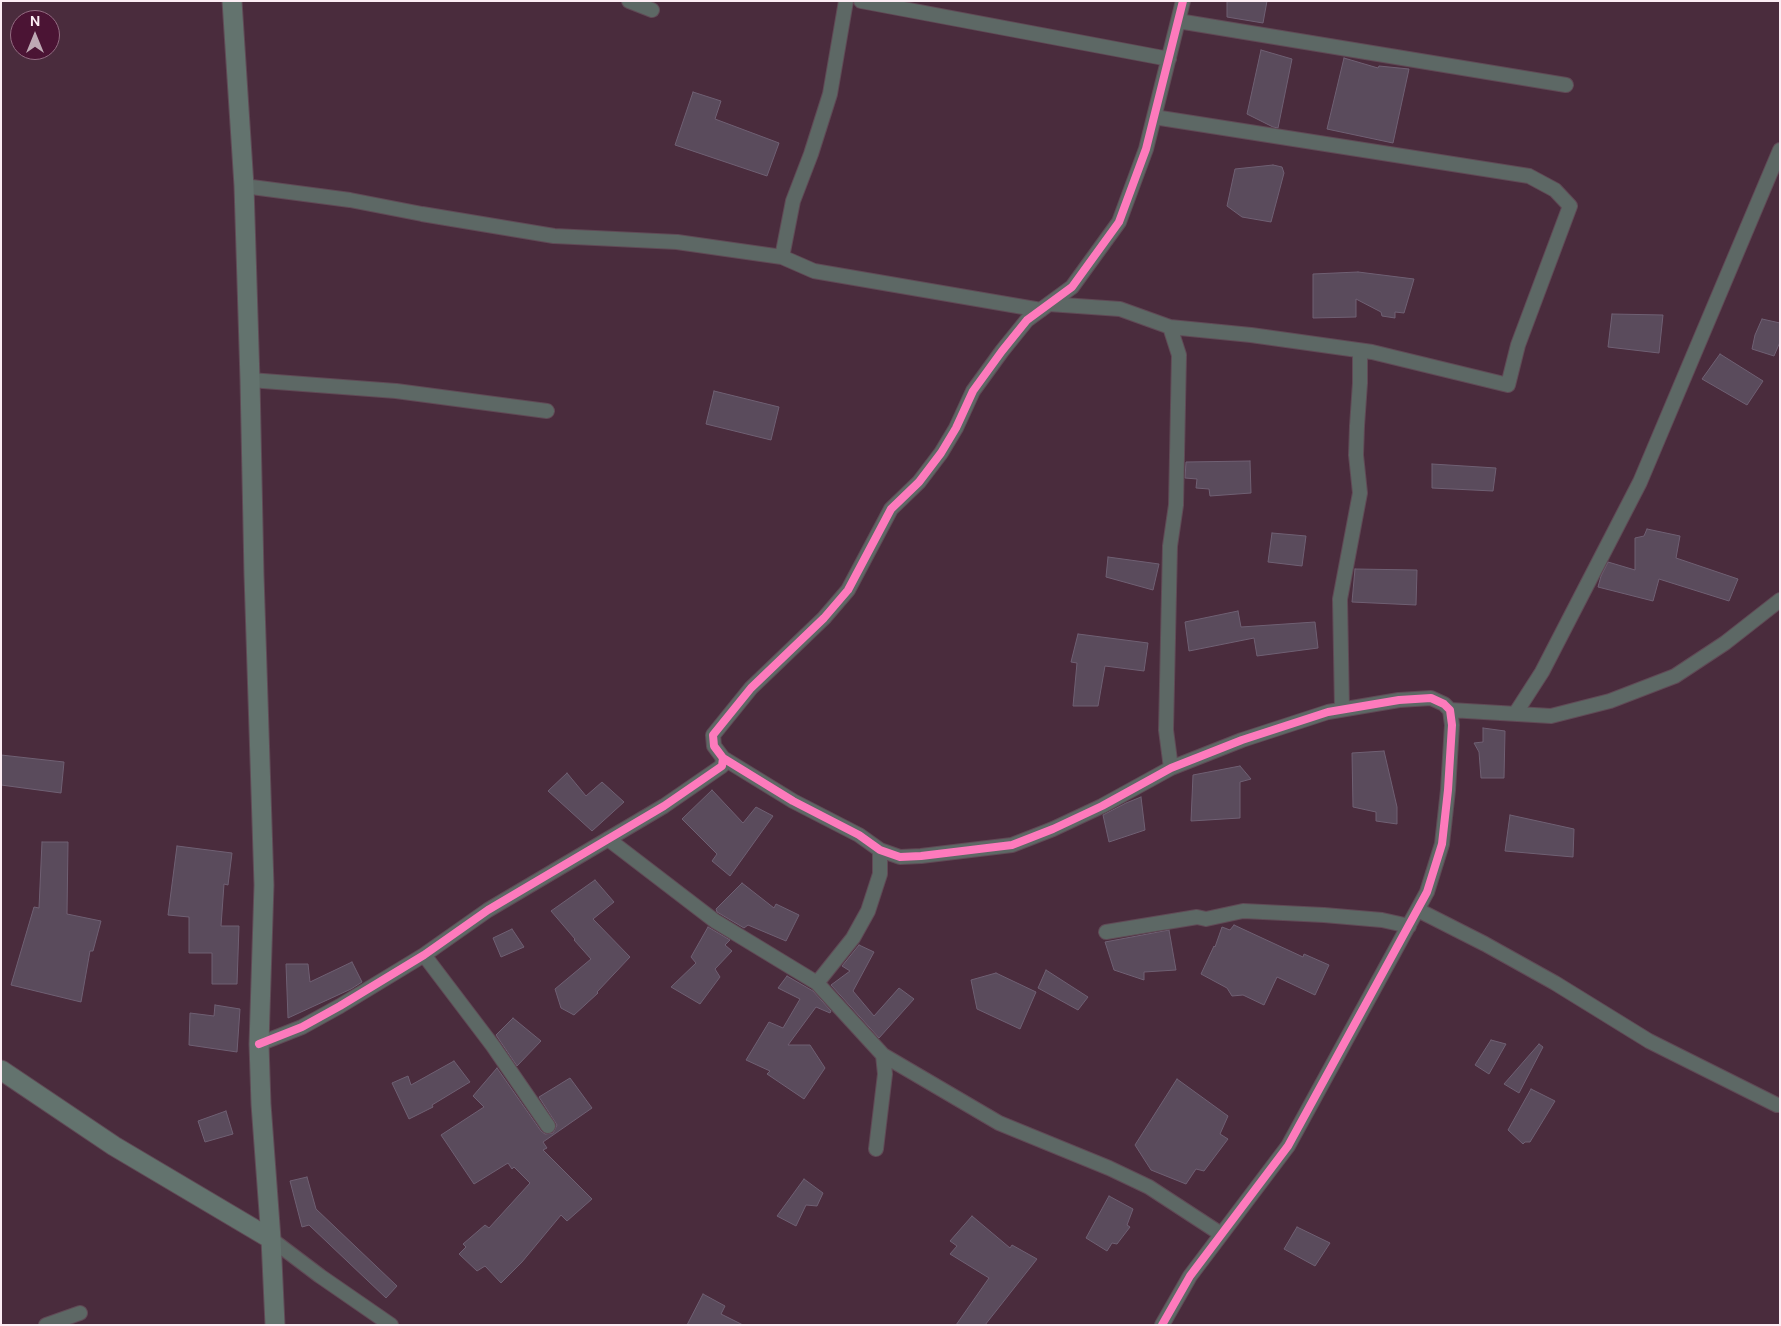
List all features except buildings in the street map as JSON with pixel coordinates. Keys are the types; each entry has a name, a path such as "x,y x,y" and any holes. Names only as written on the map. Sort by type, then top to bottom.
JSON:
{"street":[{"path":"232,1 244,186 264,885 259,1044 260,1104 271,1239 275,1325"},
{"path":"629,1 652,10"},
{"path":"782,257 793,201 811,154 830,94 846,1"},
{"path":"861,1 1169,58"},
{"path":"1183,1 1146,149 1118,222 1072,287 1027,320 973,392 956,428 941,453 919,482 890,509 848,590 824,618 751,688 713,735 714,746 722,758 793,801 859,835 880,850 900,857 1012,845 1053,829 1102,806 1171,768 1242,740 1328,712 1399,700 1431,698 1444,704 1450,710 1550,716 1610,701 1675,676 1725,643 1780,600"},
{"path":"1178,21 1566,85"},
{"path":"244,186 350,200 554,236 677,242 782,257 814,271 1045,307 1120,309 1170,327 1250,335 1360,351 1508,385 1518,344 1570,206 1555,190 1529,176 1154,117"},
{"path":"1515,714 1542,672 1640,482 1780,150"},
{"path":"1170,327 1179,355 1176,505 1170,546 1166,721 1171,768"},
{"path":"1342,709 1340,599 1360,493 1356,455 1360,351"},
{"path":"250,380 396,392 547,411"},
{"path":"1162,1325 1190,1276 1288,1146 1428,892 1442,844 1448,790 1451,734 1450,710"},
{"path":"259,1044 302,1027 424,955 488,910 697,785 722,766 722,758"},
{"path":"608,839 715,921 817,983 883,1055 999,1123 1109,1168 1149,1187 1221,1234"},
{"path":"817,983 853,938 868,911 880,874 880,850"},
{"path":"1418,910 1485,944 1555,983 1649,1041 1777,1106 1780,1105"},
{"path":"1106,932 1197,917 1206,919 1243,911 1324,914 1382,920 1409,926"},
{"path":"424,955 493,1046 548,1126"},
{"path":"876,1149 885,1074 883,1055"},
{"path":"1,1070 114,1146 271,1239 320,1276 391,1325"},
{"path":"46,1325 80,1313"}],"cycle path":[{"path":"259,1044 302,1027 340,1006 424,955 488,910 664,806 722,766 723,758 714,746 713,735 751,688 824,618 848,590 891,509 919,482 941,453 956,428 973,391 1002,351 1027,320 1072,287 1119,222 1146,149 1183,1"},
{"path":"723,758 793,801 859,835 880,850 900,857 921,856 1012,845 1053,829 1102,806 1171,768 1242,740 1328,712 1399,700 1431,698 1444,704 1450,710 1452,725 1442,844 1427,892 1288,1146 1190,1276 1162,1325"}]}
